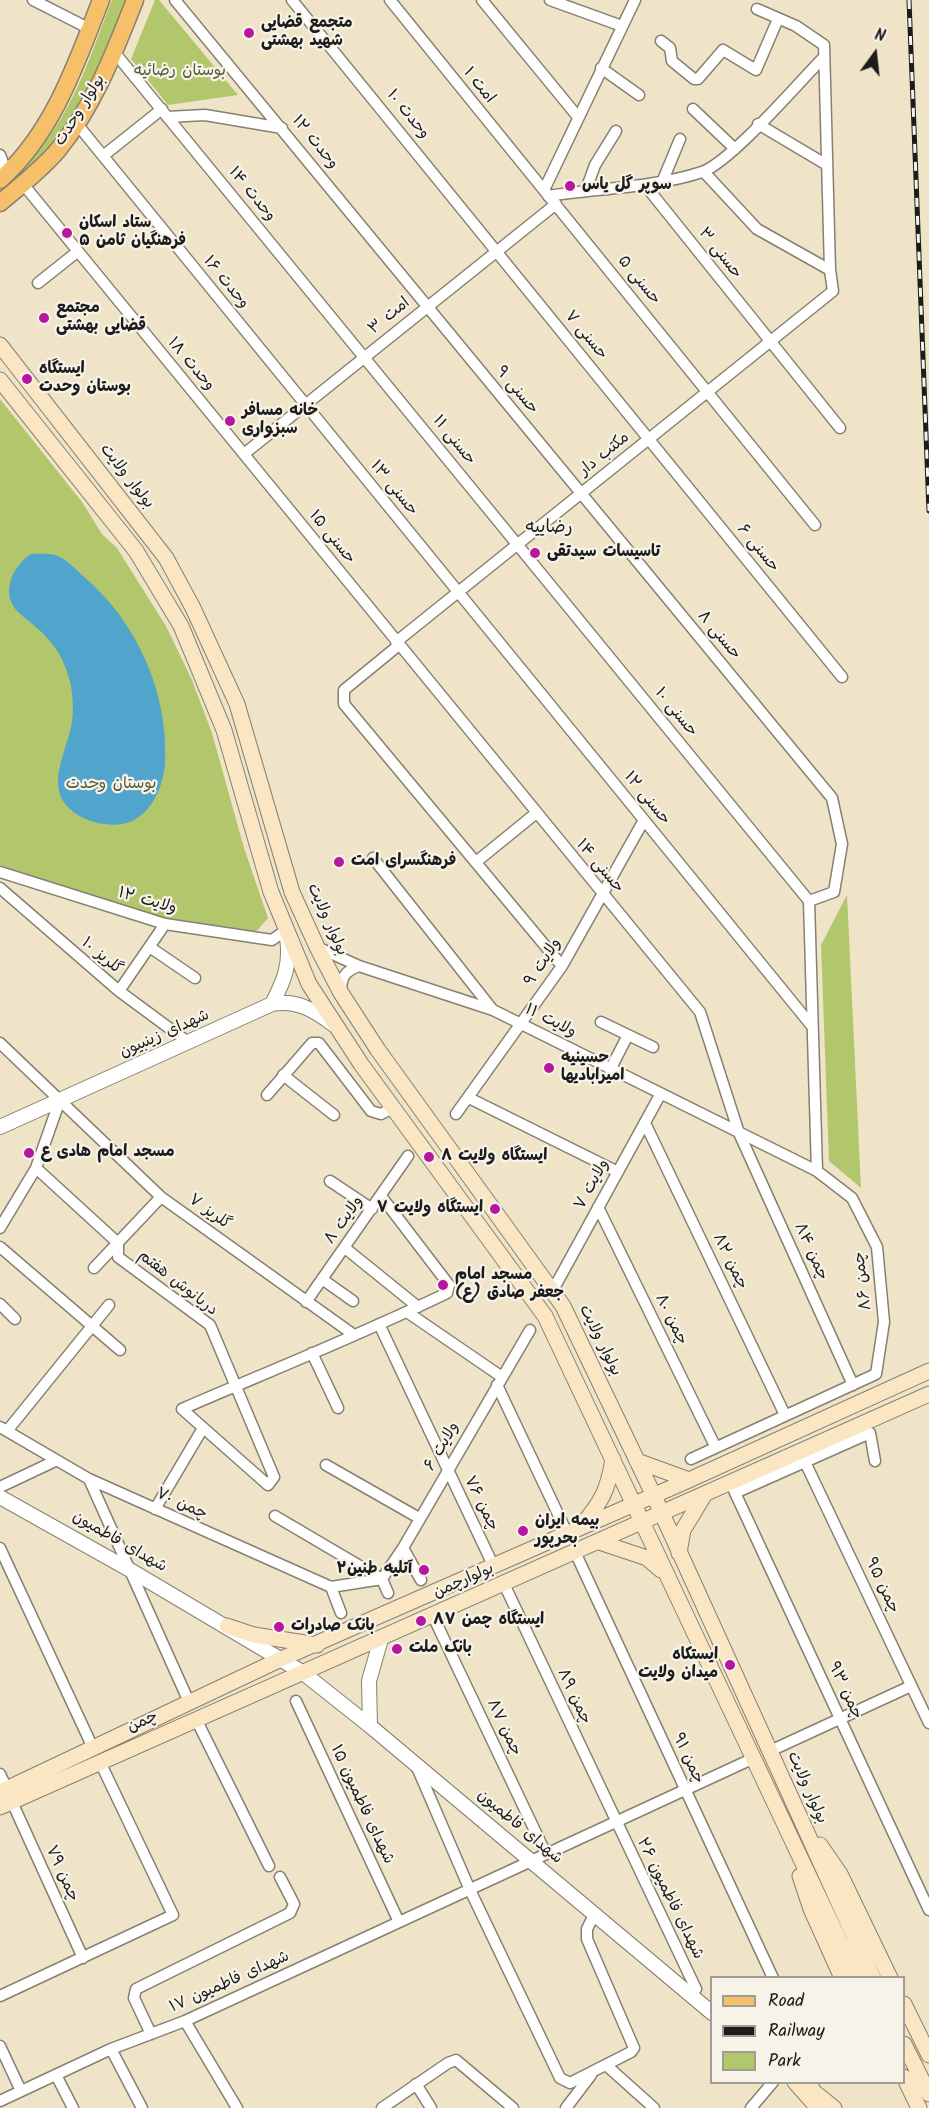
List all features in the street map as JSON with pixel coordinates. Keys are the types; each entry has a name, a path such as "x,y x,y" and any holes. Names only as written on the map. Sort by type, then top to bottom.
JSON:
{"main road":[{"name":"بولوار وحدت","path":"3,177 38,136 71,80 101,0"},
{"name":"بولوار وحدت","path":"0,202 57,152 77,124 96,92 135,0"},
{"name":"بولوار ولایت","path":"0,345 160,550 193,608 237,704 289,882 316,947 341,993 378,1050 553,1290 654,1496 873,1976"},
{"path":"0,380 136,551 181,626 224,730 255,842 286,930 309,984 393,1108 538,1305 633,1505"},
{"path":"654,1496 929,1371"},
{"path":"662,1515 703,1497 733,1488 929,1394"},
{"path":"574,1530 602,1501 608,1486 613,1459"},
{"path":"637,1461 689,1480"},
{"name":"بولوارچمن","path":"281,1659 654,1496"},
{"path":"679,1553 683,1530 703,1497"},
{"name":"بولوار ولایت","path":"633,1505 857,1976"},
{"name":"بولوارچمن","path":"302,1672 662,1515"},
{"path":"599,1542 647,1558 667,1576"},
{"path":"227,1626 254,1635 317,1645"},
{"name":"چمن","path":"5,1797 93,1748 281,1659"},
{"name":"چمن","path":"5,1797 100,1762 302,1672"},
{"path":"189,1702 196,1719"},
{"path":"93,1748 100,1762"},
{"path":"796,1809 840,1874 890,1976"},
{"path":"782,1819 811,1909 842,1976"},
{"path":"905,2008 929,2055"},
{"path":"906,2048 929,2094"},
{"path":"905,2081 919,2108"},
{"path":"798,2085 818,2108"},
{"path":"798,2085 813,2091 834,2108"}],"street":[{"path":"33,0 90,29"},
{"name":"وحدت ۱۲","path":"175,0 428,307"},
{"name":"وحدت ۱۰","path":"292,0 497,251"},
{"name":"امت ۱","path":"390,0 549,197"},
{"path":"482,0 578,117"},
{"path":"550,0 622,26"},
{"name":"امت ۳","path":"244,454 497,251 549,197 578,117 635,0"},
{"path":"757,9 821,40 824,45 830,270"},
{"path":"662,41 670,48 672,61 694,79 698,79 723,50 756,70 778,19"},
{"name":"وحدت ۱۴","path":"114,53 365,357"},
{"path":"549,197 586,190 645,185 704,172 735,149 824,57"},
{"path":"601,68 639,94"},
{"path":"693,109 735,149"},
{"path":"103,156 165,113 205,115 282,128"},
{"name":"وحدت ۱۶","path":"77,124 305,405"},
{"path":"758,124 827,165"},
{"path":"586,190 595,165 615,130"},
{"path":"663,180 680,139"},
{"path":"0,155 3,177"},
{"path":"704,172 757,230 830,270"},
{"name":"وحدت ۱۸","path":"22,184 244,454"},
{"name":"حسنی ۳","path":"645,185 840,428"},
{"name":"حسنی ۵","path":"549,197 815,525"},
{"name":"حسنی ۷","path":"497,251 648,439"},
{"path":"38,283 76,252"},
{"name":"مکتب دار","path":"476,862 344,704 344,690 458,592 833,291 830,270"},
{"name":"حسنی ۹","path":"428,307 581,493"},
{"name":"حسنی ۱۱","path":"365,357 518,544"},
{"name":"حسنی ۱۳","path":"305,405 458,592"},
{"name":"حسنی ۶","path":"648,439 842,677"},
{"name":"حسنی ۱۵","path":"244,454 397,643"},
{"name":"حسنی ۸","path":"581,493 832,798 842,844 834,892 809,901"},
{"name":"حسنی ۱۰","path":"518,544 809,901"},
{"name":"حسنی ۱۲","path":"458,592 811,1025"},
{"name":"حسنی ۱۴","path":"397,643 535,814 700,1012 739,1133"},
{"path":"535,814 476,862 562,966"},
{"name":"ولایت ۹","path":"456,1114 562,966 644,820"},
{"path":"373,858 493,1010"},
{"name":"ولایت ۱۲","path":"0,872 165,924 272,940 286,930"},
{"name":"گلریز ۱۰","path":"0,888 119,991 188,1042"},
{"path":"809,901 817,1171"},
{"path":"119,991 151,948 165,924"},
{"path":"272,1004 287,975 290,956 286,930"},
{"name":"ولایت ۱۱","path":"316,947 359,966 493,1010 660,1095 817,1171"},
{"path":"151,948 195,978"},
{"path":"341,993 341,981 345,973 359,966"},
{"path":"272,1004 287,1001 302,1005 337,1026"},
{"name":"شهدای زینبیون","path":"0,1127 272,1004"},
{"path":"601,1022 653,1047"},
{"path":"610,1070 628,1035"},
{"name":"گلریز ۷","path":"0,1043 161,1197 354,1335"},
{"path":"267,1095 312,1043 319,1043 371,1111 381,1114 393,1108"},
{"path":"283,1075 334,1115"},
{"name":"ولایت ۷","path":"553,1290 660,1095"},
{"path":"468,1098 618,1172"},
{"path":"0,1228 36,1168 60,1100"},
{"name":"چمن ۸۲","path":"645,1123 785,1415"},
{"name":"چمن ۸۴","path":"739,1133 853,1385"},
{"name":"ولایت ۸","path":"306,1302 408,1156"},
{"name":"دریانوش هفتم","path":"36,1168 118,1243 118,1257 210,1325 236,1386"},
{"name":"چمن ۸۶","path":"817,1171 852,1198 877,1248 884,1323 876,1374 853,1385"},
{"path":"330,1181 372,1209"},
{"path":"236,1386 274,1477 268,1485 182,1409 447,1293 449,1285 381,1196"},
{"path":"94,1268 161,1197"},
{"name":"چمن ۸۰","path":"598,1207 715,1446"},
{"path":"0,1247 120,1350"},
{"path":"345,1248 418,1307"},
{"path":"322,1280 353,1301"},
{"path":"0,1304 15,1319"},
{"path":"4,1429 109,1305"},
{"path":"407,1312 499,1381 574,1530"},
{"name":"چمن ۷۶","path":"379,1324 493,1565"},
{"name":"ولایت ۶","path":"382,1579 403,1548 530,1330"},
{"path":"312,1353 338,1408"},
{"path":"691,1459 715,1446 853,1385"},
{"path":"155,1509 203,1428"},
{"name":"چمن ۷۰","path":"4,1429 88,1479 331,1587"},
{"path":"733,1488 805,1462 870,1432 875,1461"},
{"path":"0,1487 55,1461"},
{"name":"چمن ۹۵","path":"805,1462 929,1723"},
{"path":"326,1466 419,1518"},
{"path":"88,1479 189,1702"},
{"name":"چمن ۹۳","path":"733,1488 929,1910"},
{"name":"شهدای فاطمیون","path":"0,1497 227,1626 302,1672 370,1726 710,2012"},
{"path":"275,1516 382,1579 388,1593"},
{"path":"0,1548 93,1748"},
{"path":"403,1548 421,1580"},
{"name":"چمن ۹۱","path":"575,1552 773,1976"},
{"path":"341,1613 331,1587 382,1579"},
{"name":"چمن ۸۹","path":"504,1584 615,1822"},
{"name":"چمن ۸۷","path":"433,1616 546,1854"},
{"path":"370,1726 369,1681 381,1639"},
{"path":"770,1751 912,1686"},
{"name":"شهدای فاطمیون ۱۵","path":"296,1701 399,1922"},
{"path":"196,1719 269,1866"},
{"name":"شهدای فاطمیون ۱۷","path":"0,2101 111,2049 185,2020 754,1758"},
{"path":"0,1996 173,1915 100,1762"},
{"path":"415,1764 470,1890 560,2078 570,2083 593,2073 631,2052 634,2048 587,1939 587,1929 594,1915"},
{"name":"چمن ۷۹","path":"0,1774 5,1797 83,1958"},
{"name":"شهدای فاطمیون ۲۶","path":"615,1822 696,1989"},
{"path":"151,2034 134,1998 136,1989 290,1913 294,1904 280,1877"},
{"path":"185,2020 237,2108"},
{"path":"0,2046 21,2091"},
{"path":"111,2049 142,2108"},
{"path":"382,2108 456,2060 513,2108"},
{"path":"606,2065 654,2108"},
{"path":"566,2108 593,2073"},
{"path":"56,2075 73,2108"},
{"path":"416,2084 431,2108"},
{"path":"751,2108 771,2084"}],"green space":[{"path":"112,0 127,0 91,87 51,147 8,186 6,182 45,142 66,109 83,74"},
{"name":"بوستان رضائیه","path":"155,0 159,0 238,95 168,105 131,59"},
{"name":"بوستان وحدت","path":"0,399 82,502 102,534 117,548 166,626 192,680 212,733 244,848 268,918 254,934 142,914 0,865"},
{"path":"847,895 861,1188 829,1161 821,945"}],"water":[{"path":"31,554 58,556 102,594 134,637 155,686 165,738 164,772 156,797 146,811 127,823 110,825 88,820 64,802 59,791 60,766 73,717 69,679 56,648 40,630 17,611 9,596 14,572"}],"railway":[{"path":"909,0 929,511"}],"place":[{"name":"متجمع قضایی شهید بهشتی","path":"249,33"},
{"name":"سوپر گل یاس","path":"570,186"},
{"name":"ستاد اسکان فرهنگیان ثامن ۵","path":"67,233"},
{"name":"مجتمع قضایی بهشتی","path":"44,318"},
{"name":"ایستگاه بوستان وحدت","path":"27,379"},
{"name":"خانه مسافر سبزواری","path":"230,421"},
{"name":"تاسیسات سیدتقی","path":"535,553"},
{"name":"فرهنگسرای امت","path":"339,862"},
{"name":"حسینیه امیرابادیها","path":"549,1068"},
{"name":"مسجد امام هادی ع","path":"29,1153"},
{"name":"ایستگاه ولایت ۸","path":"429,1157"},
{"name":"ایستگاه ولایت ۷","path":"495,1209"},
{"name":"مسجد امام جعفر صادق (ع)","path":"443,1285"},
{"name":"بيمه ايران بحرپور","path":"523,1531"},
{"name":"آتلیه طنین۲","path":"424,1570"},
{"name":"ایستگاه چمن ۸۷","path":"421,1621"},
{"name":"بانک صادرات","path":"279,1627"},
{"name":"بانک ملت","path":"397,1649"},
{"name":"ایستکاه میدان ولایت","path":"730,1665"}],"district":[{"name":"رضاییه","path":"549,529"}]}
